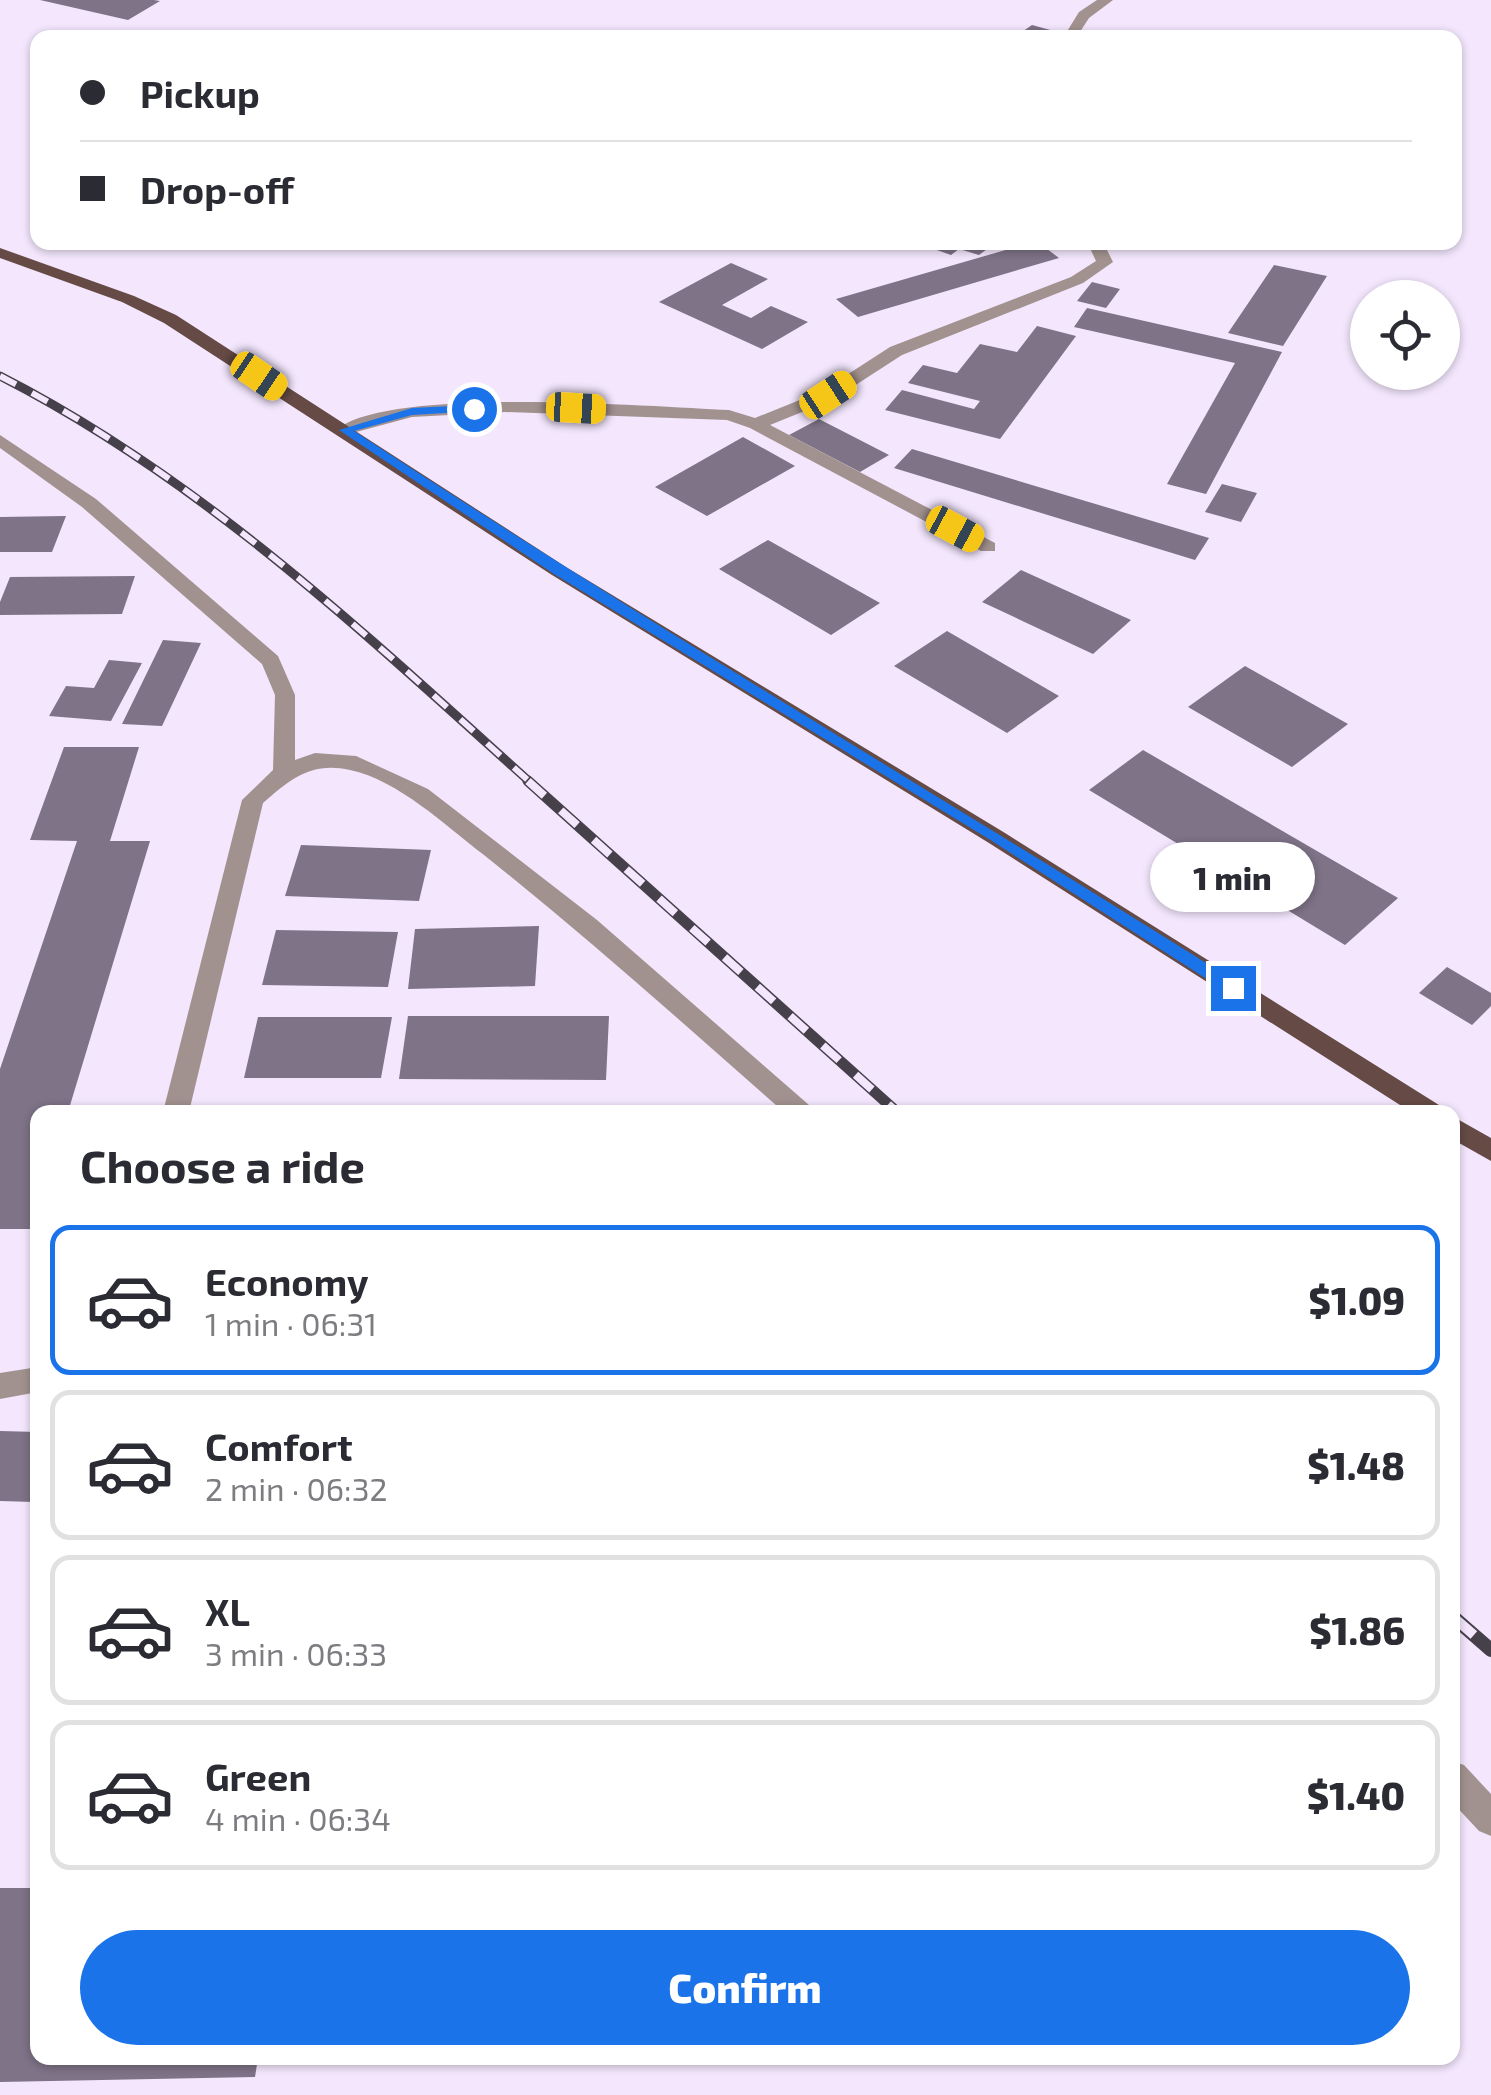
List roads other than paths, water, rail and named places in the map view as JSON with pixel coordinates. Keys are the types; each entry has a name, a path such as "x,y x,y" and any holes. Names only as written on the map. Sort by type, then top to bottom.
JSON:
{"main road":[{"path":"0,253 128,298 156,312 559,571 997,838 1419,1105"},
{"path":"1460,1131 1491,1151"}],"street":[{"path":"1075,30 1084,14 1106,0"},
{"path":"756,424 828,395 896,351 1077,280 1105,262 1098,250"},
{"path":"345,430 412,412 505,408 729,416 756,424 988,546"},
{"path":"0,440 89,502 272,661 284,694 284,772"},
{"path":"178,1105 253,800 284,772 315,760 356,764 420,794 589,926 792,1105"},
{"path":"0,1386 30,1380"},
{"path":"1460,1785 1491,1818"}],"railway":[{"path":"0,376 74,417 213,510 343,615 531,783"},
{"path":"528,781 889,1105"},
{"path":"1460,1623 1491,1650"}]}
